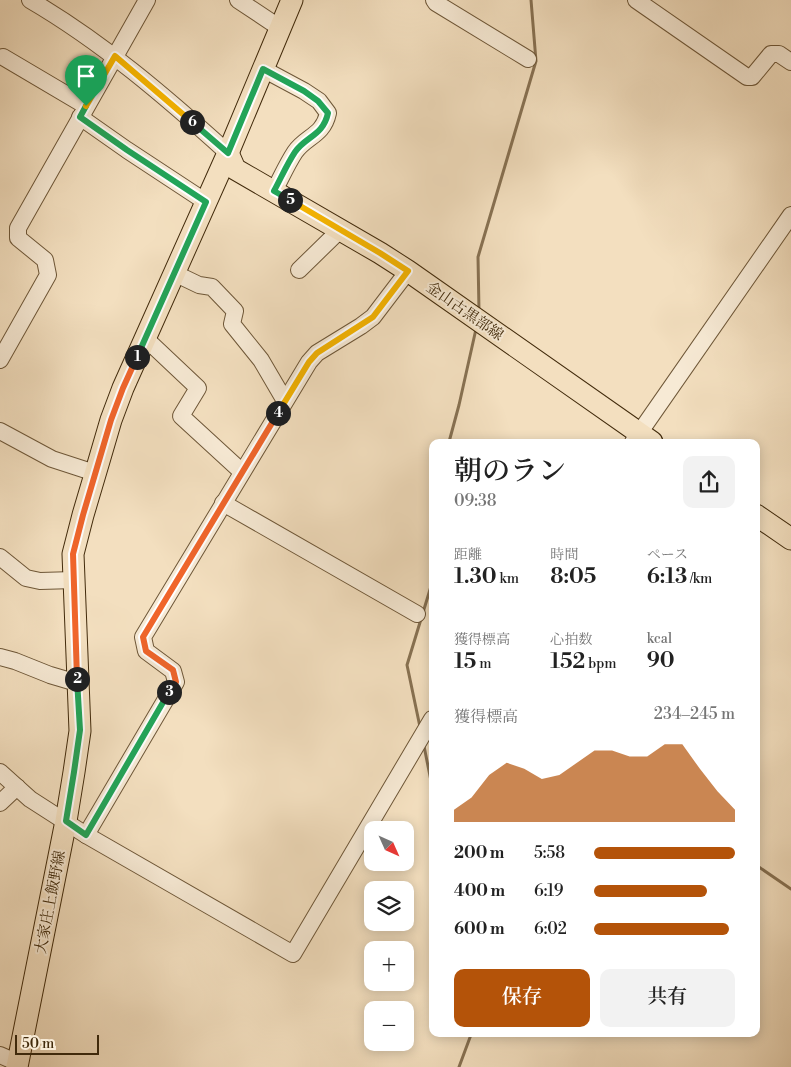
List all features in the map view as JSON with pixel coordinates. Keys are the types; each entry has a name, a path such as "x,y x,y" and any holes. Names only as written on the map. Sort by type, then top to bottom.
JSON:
{"main road":[{"name":"大家庄上飯野線","path":"12,1062 66,821 80,730 73,554 83,515 111,420 123,388 228,153 292,0"},
{"name":"金山古黒部線","path":"228,153 235,169 408,271 641,439"},
{"path":"760,518 791,539"}],"street":[{"path":"30,0 115,56 228,153"},
{"path":"0,360 48,275 45,260 18,238 18,228 147,0"},
{"path":"238,0 280,28"},
{"path":"434,0 528,59"},
{"path":"636,0 747,77 752,77 771,54 779,54 791,62"},
{"path":"3,57 83,112 127,150 206,202"},
{"path":"263,69 304,91 318,101 328,113 326,122 319,132 296,150 274,191"},
{"path":"641,439 791,215"},
{"path":"299,270 340,230"},
{"path":"86,835 176,682 173,670 146,651 143,637 309,362 317,353 373,317 408,271"},
{"path":"174,274 199,285 212,287 235,311 232,324 261,360 285,401"},
{"path":"145,338 198,388 181,416 242,472"},
{"path":"0,431 52,459 95,473"},
{"path":"224,503 417,614"},
{"path":"0,557 26,578 40,581 74,580"},
{"path":"0,657 77,683"},
{"path":"0,772 30,799 86,835 294,954 429,724"},
{"path":"0,803 17,787"}],"waterway":[{"path":"479,311 478,257 536,61 531,0"},
{"path":"450,439 476,329"},
{"path":"420,727 407,665 429,593"},
{"path":"424,746 429,771"},
{"path":"760,868 791,889"},
{"path":"459,1067 470,1037"}],"route":[{"path":"115,56 228,153 263,69 304,91 318,101 328,113 326,122 319,132 296,150 274,191 408,271 373,317 317,353 309,362 143,637 146,651 173,670 176,682 86,835 66,821 80,730 73,554 111,420 123,388 206,202 80,117 86,106 115,56"}]}
